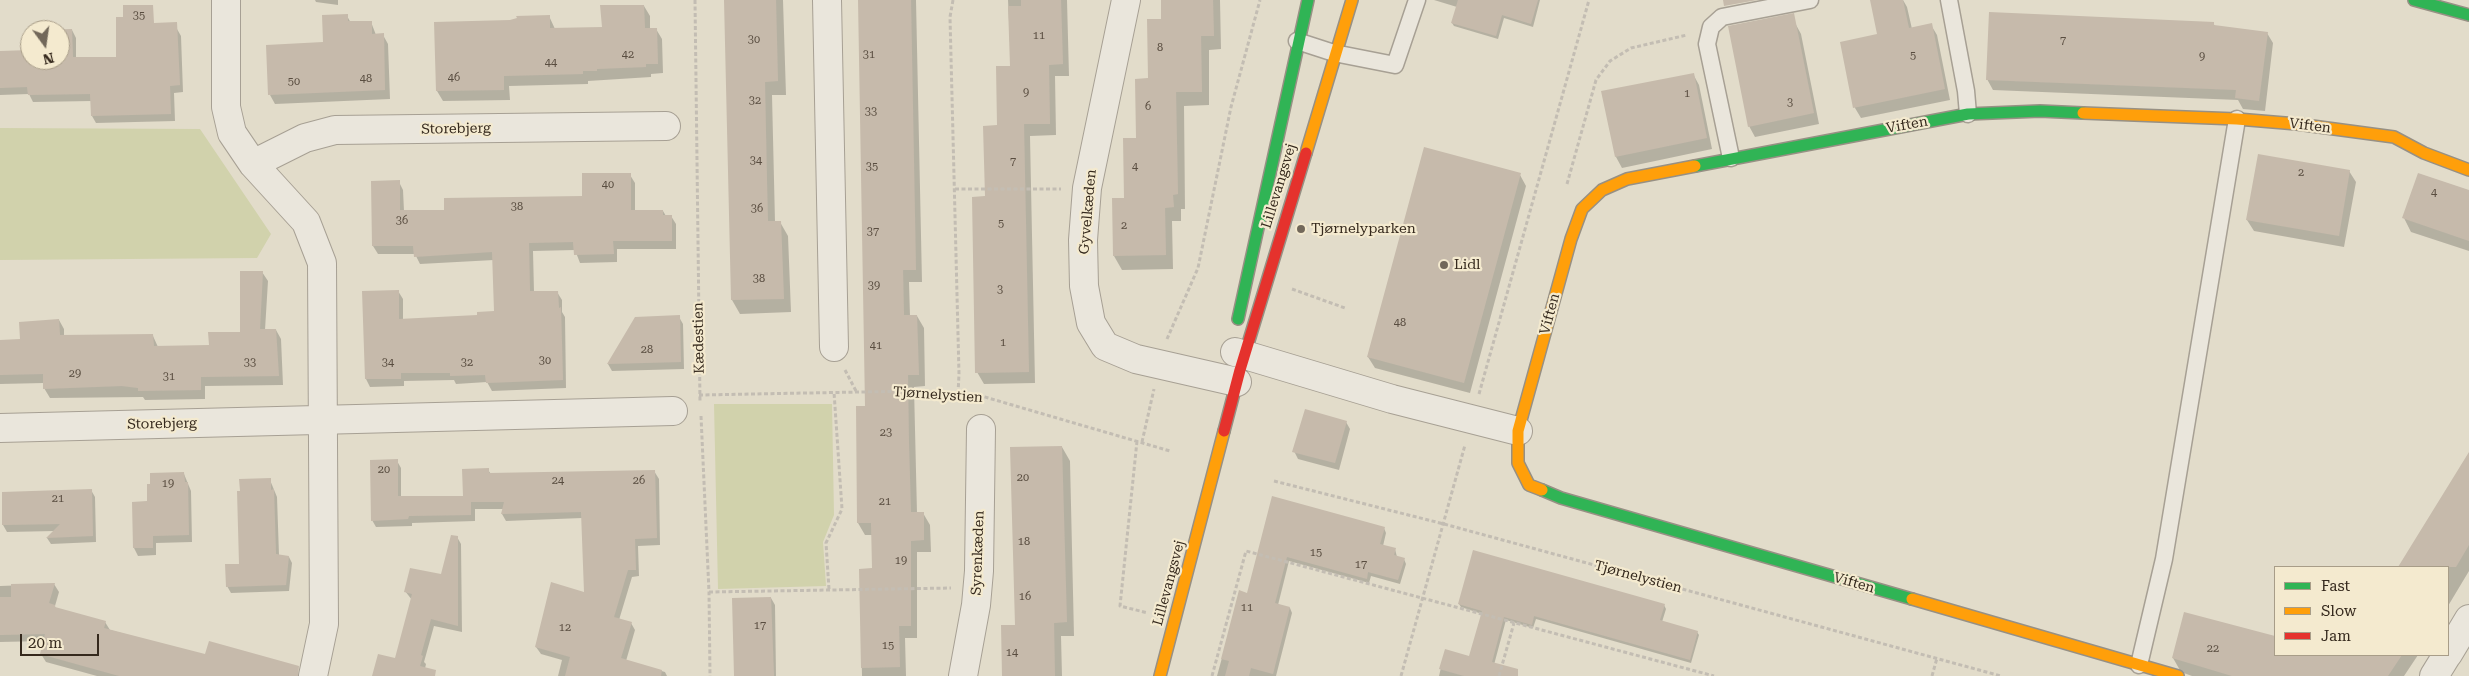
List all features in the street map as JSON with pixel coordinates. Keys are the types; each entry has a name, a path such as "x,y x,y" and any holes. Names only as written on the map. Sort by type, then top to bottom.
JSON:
{"street":[{"path":"226,0 226,107 232,133 253,164 306,222 322,263 324,624 313,676"},
{"path":"828,0 834,347"},
{"name":"Gyvelkæden","path":"1126,0 1087,188 1083,240 1084,286 1091,323 1105,346 1136,359 1237,382"},
{"name":"Lillevangsvej","path":"1160,676 1237,382 1237,343 1308,0"},
{"name":"Lillevangsvej","path":"1237,343 1352,0"},
{"path":"2414,0 2469,15"},
{"name":"Viften","path":"2178,676 1561,498 1529,485 1518,463 1518,431 1570,239 1582,209 1602,190 1627,179 1968,114 2040,111 2237,119 2394,137 2424,153 2469,170"},
{"name":"Storebjerg","path":"253,164 305,138 335,130 666,126"},
{"path":"1237,343 1392,399 1473,418 1518,431"},
{"name":"Storebjerg","path":"0,428 673,411"},
{"name":"Syrenkæden","path":"962,676 976,605 979,571 981,429"},
{"path":"2449,651 2469,619"},
{"path":"2434,676 2446,656"}],"lane":[{"path":"1298,41 1334,53 1395,65 1417,0"},
{"path":"1732,158 1707,44 1711,27 1722,17 1810,0"},
{"path":"1949,0 1966,92 1968,114"},
{"path":"2139,665 2164,559 2237,119"}],"path":[{"name":"Kædestien","path":"695,0 700,394 709,592 710,676"},
{"path":"953,0 950,17 960,374 958,394"},
{"path":"1166,342 1198,268 1231,108 1260,0"},
{"path":"1401,676 1589,0"},
{"path":"954,189 1087,188"},
{"path":"1294,281 1292,290 1345,308"},
{"path":"1142,442 1154,389"},
{"path":"829,589 826,543 842,509 834,392"},
{"name":"Tjørnelystien","path":"700,394 915,392 978,395 1170,451"},
{"path":"1135,610 1120,606 1137,441"},
{"name":"Tjørnelystien","path":"1274,481 1444,524 2001,676"},
{"path":"1212,676 1246,551 1714,676"},
{"path":"709,592 960,588 976,605"},
{"path":"1500,676 1514,623"},
{"path":"1932,676 1937,658"}],"green space":[{"path":"0,128 200,129 271,234 257,258 0,260"},
{"path":"714,404 832,404 834,515 823,542 826,586 718,589"}],"building":[{"path":"724,0 776,0 778,81 765,82 768,221 781,221 784,299 731,300"},
{"path":"858,0 911,0 916,270 903,270 904,315 917,315 919,375 908,375 911,512 924,512 924,540 911,541 911,626 899,626 900,667 861,668 859,569 872,568 871,523 857,523 856,406 865,406"},
{"path":"1021,0 1061,0 1063,64 1049,65 1050,124 1024,124 1029,372 975,373 972,197 985,196 983,126 997,125 996,66 1010,66 1008,6 1021,6"},
{"path":"1161,0 1213,0 1214,36 1201,36 1202,92 1176,92 1178,194 1173,195 1174,207 1165,208 1166,255 1113,256 1112,198 1124,198 1123,138 1136,138 1135,79 1148,78 1147,19 1161,19"},
{"path":"1458,0 1538,0 1531,24 1502,15 1496,36 1451,23"},
{"path":"1723,0 1757,0 1724,6"},
{"path":"1870,0 1903,0 1909,28 1932,23 1945,89 1853,108 1840,42 1877,34"},
{"path":"123,5 153,5 154,23 177,22 180,85 170,86 171,114 91,116 90,94 28,95 27,87 0,88 0,51 20,50 20,70 70,70 70,29 72,29 73,57 116,57 116,17 123,17"},
{"path":"600,5 644,5 645,28 657,28 658,64 646,64 646,67 597,69 597,71 583,71 583,74 504,76 504,90 436,91 434,22 510,20 517,18 516,16 550,15 550,28 602,27"},
{"path":"1989,12 2214,22 2214,25 2268,32 2259,101 2235,98 2236,90 1986,80"},
{"path":"1794,13 1814,113 1748,127 1728,26"},
{"path":"348,14 348,21 372,21 372,34 384,33 385,90 268,95 266,45 323,42 322,15"},
{"path":"1694,73 1707,138 1615,157 1601,91"},
{"name":"Lidl","path":"1424,147 1521,173 1464,383 1367,357"},
{"path":"2258,154 2350,170 2339,236 2246,220"},
{"path":"582,173 631,173 631,210 663,210 663,215 672,215 672,241 613,241 614,254 574,255 573,242 529,243 530,291 558,291 559,308 561,307 563,380 486,383 485,375 450,376 450,373 401,373 401,379 365,379 362,291 399,290 399,319 477,315 477,312 494,311 492,252 414,257 413,246 372,246 371,181 400,180 400,210 444,210 444,198 582,196"},
{"path":"2418,173 2469,190 2469,241 2402,218"},
{"path":"240,271 263,271 260,329 276,329 279,376 201,377 201,390 138,391 138,388 122,386 43,389 43,374 0,375 0,340 20,339 19,322 59,319 60,335 153,334 154,346 209,345 208,332 240,332"},
{"path":"680,315 681,362 607,364 635,317"},
{"path":"1305,409 1347,421 1335,463 1292,452"},
{"path":"1062,446 1067,622 1054,623 1055,676 1002,676 1001,625 1015,625 1010,447"},
{"path":"2469,452 2469,545 2456,567 2399,566"},
{"path":"398,459 398,496 463,496 462,469 489,468 489,473 655,470 657,538 635,539 636,570 628,570 614,617 632,622 621,658 662,670 661,676 565,676 570,657 535,647 551,582 584,592 581,512 501,514 504,502 471,502 471,515 409,516 408,519 371,521 370,460"},
{"path":"184,472 185,482 188,482 189,535 153,536 153,548 133,548 132,502 147,501 147,484 150,484 150,473"},
{"path":"271,478 271,490 274,489 276,554 289,556 286,585 226,587 225,564 239,564 237,491 240,491 239,479"},
{"path":"92,489 93,536 46,538 60,524 2,525 2,492"},
{"path":"1272,496 1385,527 1380,544 1396,548 1394,555 1405,558 1398,580 1368,572 1367,579 1287,557 1275,603 1290,607 1273,674 1251,668 1249,676 1225,676 1229,661 1221,659 1239,590 1247,593"},
{"path":"451,535 458,536 458,626 431,619 421,655 423,656 420,666 436,670 435,676 372,676 378,654 395,658 412,594 404,592 410,568 441,574"},
{"path":"1473,550 1665,604 1660,620 1698,631 1690,660 1534,616 1532,625 1504,617 1492,662 1518,669 1518,676 1464,676 1439,669 1445,649 1469,656 1482,611 1458,604"},
{"path":"55,583 49,603 55,605 55,607 106,621 104,628 205,654 209,641 299,666 298,676 119,676 40,654 45,634 0,635 0,597 11,597 11,584"},
{"path":"771,597 774,676 734,676 732,598"},
{"path":"2184,612 2274,636 2274,656 2401,656 2388,676 2232,676 2172,658"}],"traffic: fast":[{"path":"1238,319 1308,0"},
{"path":"2414,0 2469,15"},
{"path":"1695,166 1968,114 2040,111 2083,113"},
{"path":"1542,490 1561,498 1912,599"}],"traffic: slow":[{"path":"1306,153 1352,0"},
{"path":"2083,113 2237,119 2297,124 2394,137 2424,153 2469,170"},
{"path":"1542,490 1529,485 1518,463 1518,431 1571,239 1582,209 1602,190 1627,179 1695,166"},
{"path":"1160,676 1224,431"},
{"path":"1912,599 2178,676"}],"traffic: jam":[{"path":"1224,431 1240,370 1306,153"}],"place":[{"name":"Tjørnelyparken","path":"1301,229"},
{"name":"Lidl","path":"1444,265"}]}
